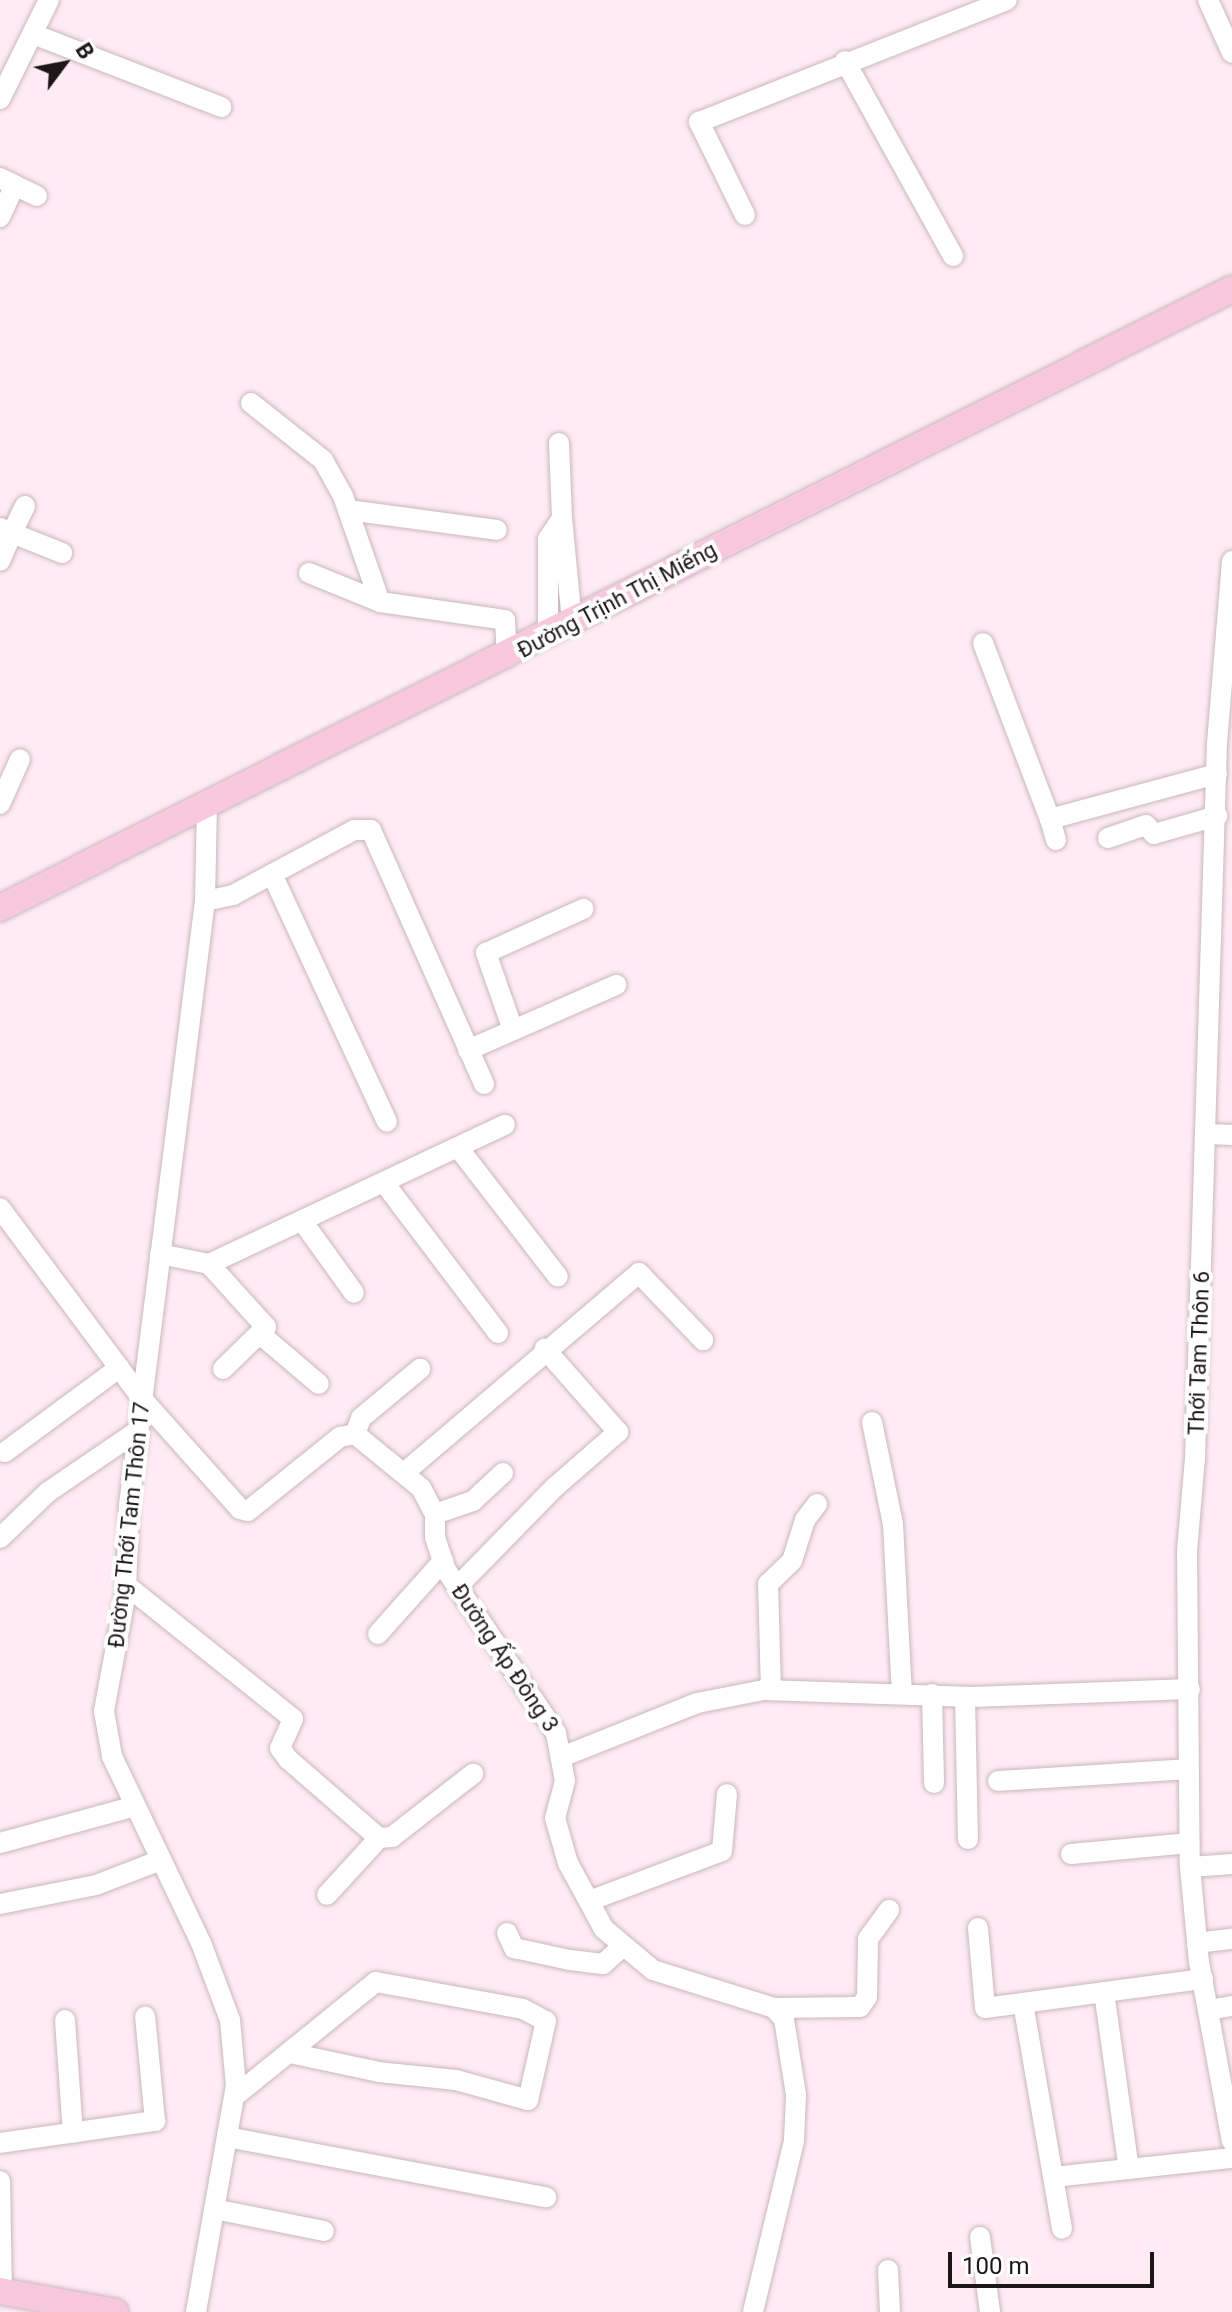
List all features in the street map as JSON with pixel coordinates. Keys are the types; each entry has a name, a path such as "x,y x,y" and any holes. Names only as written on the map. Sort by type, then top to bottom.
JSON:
{"main road":[{"name":"Đường Trịnh Thị Miếng","path":"0,908 507,657 1232,289"},
{"path":"1,2292 115,2312"}],"street":[{"path":"0,99 49,0"},
{"path":"745,215 699,122 851,59 1007,0"},
{"path":"1208,0 1230,45"},
{"path":"33,34 221,107"},
{"path":"851,59 953,256"},
{"path":"0,217 8,182 37,196"},
{"path":"251,403 323,460 348,510 380,602"},
{"path":"559,443 562,518 572,622"},
{"path":"0,561 6,531 25,506"},
{"path":"348,510 497,530"},
{"path":"548,636 548,539 562,518"},
{"path":"6,531 62,553"},
{"name":"Thới Tam Thôn 6","path":"1232,561 1227,700 1217,774 1207,1134 1187,1551 1190,1867 1197,1943 1232,2141"},
{"path":"309,573 380,602 505,620 507,657"},
{"path":"983,643 1056,840"},
{"path":"0,804 20,759"},
{"path":"1050,819 1217,774"},
{"name":"Đường Thới Tam Thôn 17","path":"196,2312 235,2096 230,2020 112,1756 104,1711 126,1585 139,1430 205,901 207,806"},
{"path":"1108,838 1146,825 1161,833 1217,816"},
{"path":"205,901 233,895 354,830 371,830 484,1084"},
{"path":"272,874 387,1122"},
{"path":"513,1030 486,966 486,953 583,909"},
{"path":"468,1050 616,985"},
{"path":"160,1254 209,1264 460,1150 505,1125"},
{"path":"1207,1134 1232,1135"},
{"path":"460,1150 558,1277"},
{"path":"385,1184 498,1333"},
{"path":"0,1208 143,1400 230,1502 248,1511 340,1437 355,1434 361,1418 420,1369"},
{"path":"303,1222 354,1293"},
{"path":"209,1264 266,1327 223,1369"},
{"path":"405,1472 545,1349 639,1273 703,1340"},
{"path":"260,1334 319,1384"},
{"path":"457,1587 555,1487 618,1432 545,1349"},
{"path":"5,1452 119,1368"},
{"path":"872,1422 893,1524 902,1693"},
{"path":"1,1536 48,1492 139,1430"},
{"name":"Đường Ấp Đông 3","path":"355,1434 405,1472 435,1514 435,1537 457,1587 556,1733 564,1756 565,1781 555,1818 568,1863 589,1901 622,1947 653,1970 694,1987 774,2008 860,2007 867,1997 868,1939 889,1910"},
{"path":"435,1514 473,1501 503,1473"},
{"path":"771,1690 768,1584 792,1561 798,1535 817,1504"},
{"path":"378,1634 443,1561"},
{"path":"126,1585 293,1719 280,1748 288,1759 379,1838"},
{"path":"564,1756 697,1703 771,1690 965,1697 1190,1689"},
{"path":"932,1694 934,1783"},
{"path":"965,1697 968,1839"},
{"path":"998,1781 1188,1769"},
{"path":"327,1895 379,1838 392,1837 473,1774"},
{"path":"589,1901 722,1851 727,1794"},
{"path":"0,1843 135,1806"},
{"path":"1071,1854 1189,1843"},
{"path":"0,1904 96,1885 161,1860"},
{"path":"1190,1867 1232,1864"},
{"path":"978,1928 985,2008 1203,1979"},
{"path":"507,1933 514,1948 570,1960 603,1964 622,1947"},
{"path":"1197,1943 1232,1939"},
{"path":"235,2096 376,1982 523,2009 546,2021 528,2100 456,2080 379,2072 290,2053"},
{"path":"1104,1992 1129,2169"},
{"path":"1023,2003 1062,2229"},
{"path":"1209,2010 1232,2006"},
{"path":"753,2312 794,2141 794,2083 784,2019 774,2008"},
{"path":"0,2143 155,2121 145,2016"},
{"path":"65,2020 73,2133"},
{"path":"227,2137 546,2197"},
{"path":"1054,2177 1232,2158"},
{"path":"0,2181 1,2292"},
{"path":"214,2209 324,2231"},
{"path":"980,2237 990,2312"},
{"path":"888,2270 890,2312"}]}
